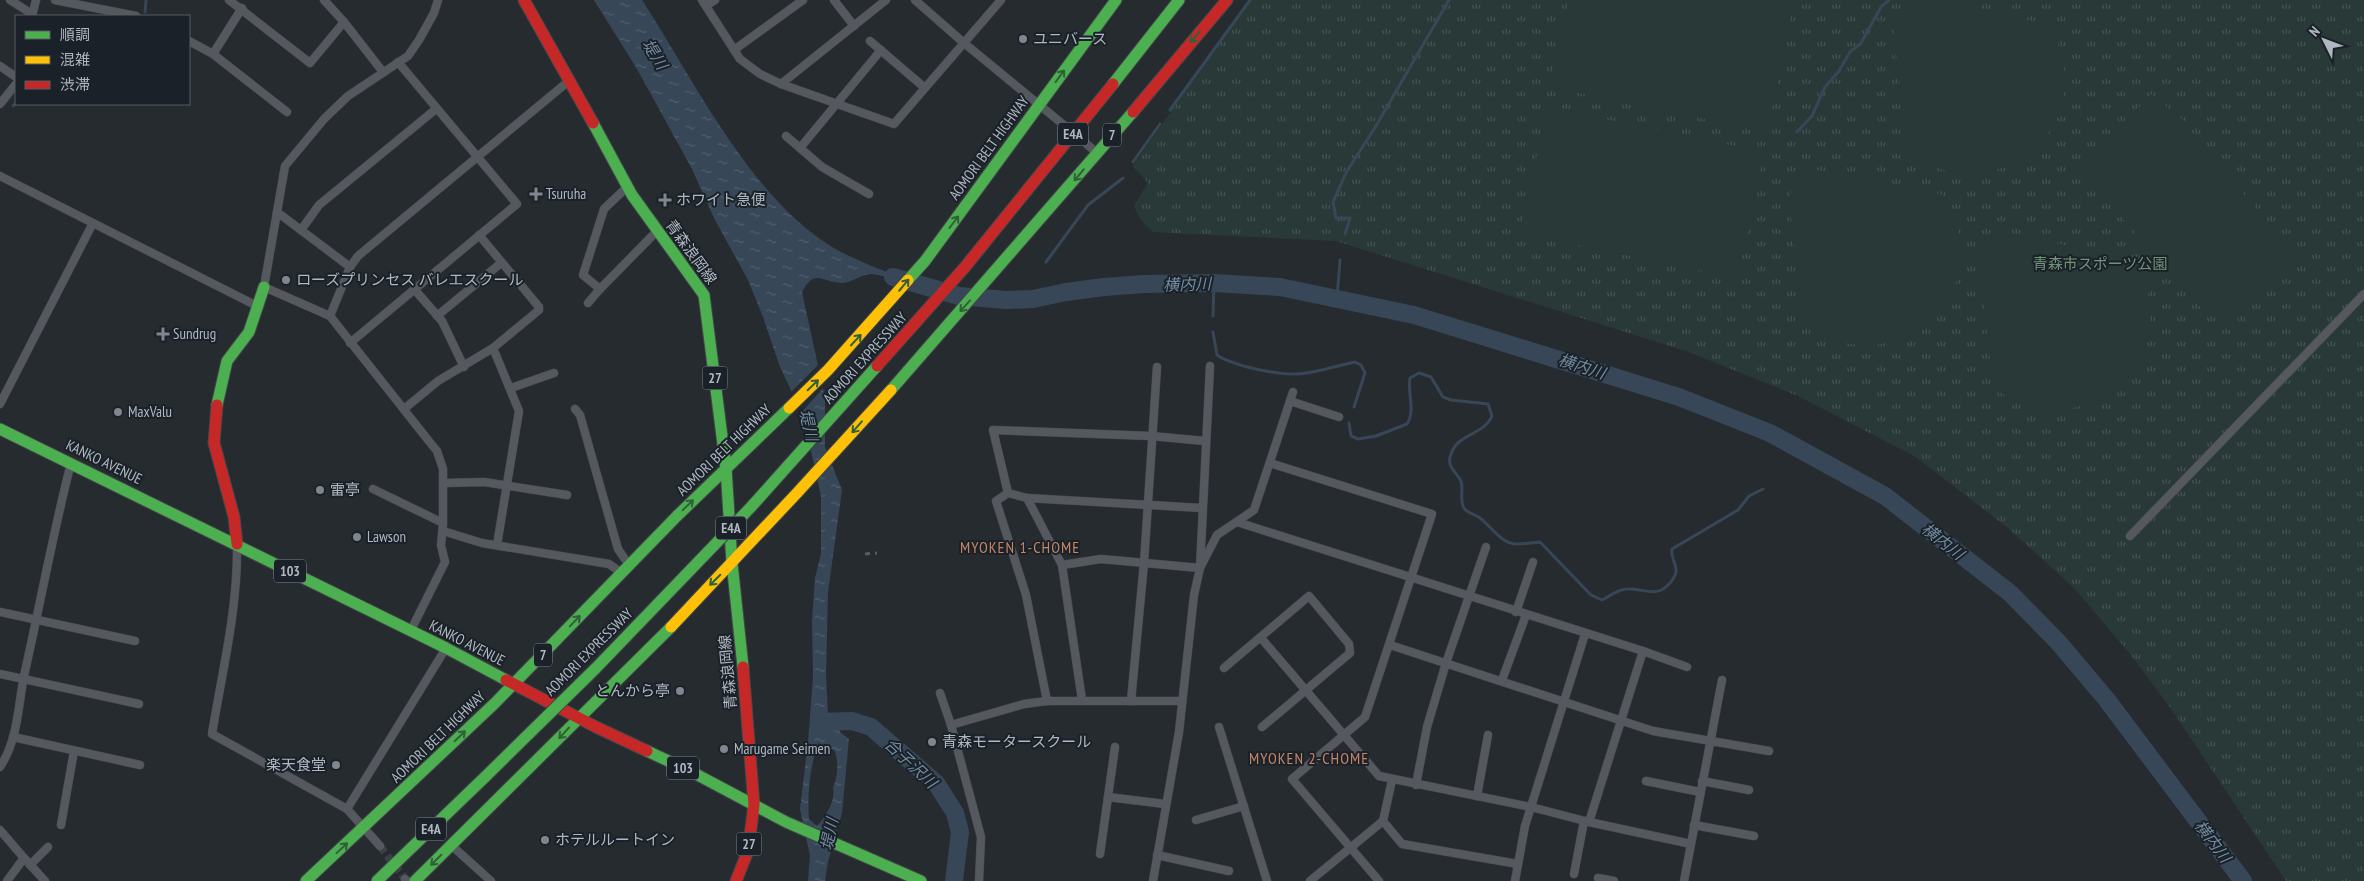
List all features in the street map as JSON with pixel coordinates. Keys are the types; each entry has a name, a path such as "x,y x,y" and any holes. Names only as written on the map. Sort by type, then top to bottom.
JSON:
{"main road":[{"name":"青森浪岡線","path":"524,0 570,80 627,187 704,295 708,307 726,468 732,563 743,663 754,805 748,851 736,881"},
{"name":"AOMORI BELT HIGHWAY","path":"306,881 514,685 726,468 828,370 925,261 1116,0"},
{"name":"AOMORI EXPRESSWAY","path":"377,881 596,668 751,507 964,267 1064,146 1179,0"},
{"name":"7","path":"409,880 451,845 732,563 998,270 1226,0"},
{"path":"237,544 231,502 215,449 213,435 224,370 232,353 249,332 264,287"},
{"name":"KANKO AVENUE","path":"0,428 237,544 410,632 446,648 514,685 692,772 786,822 921,881"}],"street":[{"path":"10,0 32,15 36,0"},
{"path":"55,0 131,15"},
{"path":"229,0 242,8 310,63 344,22"},
{"path":"324,0 344,22 383,72"},
{"path":"410,632 444,562 441,545 444,483 443,469 437,451 330,316 264,287 285,166 324,119 348,96 408,56 434,13 438,0"},
{"path":"715,0 704,3 740,59 751,67 781,84 894,124 1001,0"},
{"path":"734,50 803,0"},
{"path":"834,0 854,26"},
{"path":"781,84 886,0"},
{"path":"915,0 1065,126"},
{"path":"213,54 242,8"},
{"path":"190,41 213,54 287,112"},
{"path":"870,41 925,88"},
{"path":"800,148 881,50"},
{"path":"350,342 517,204 398,62"},
{"path":"0,66 15,76"},
{"path":"330,316 350,267 369,246 570,80"},
{"path":"0,104 15,85"},
{"path":"301,230 319,205 436,109"},
{"path":"786,136 822,167 869,194"},
{"path":"1082,140 1097,153"},
{"path":"0,176 258,307"},
{"path":"600,289 583,275 604,210 627,187"},
{"path":"277,212 350,267"},
{"path":"0,404 93,223"},
{"path":"588,303 657,231"},
{"path":"404,410 438,381 493,348 538,310 539,307 479,236"},
{"path":"437,316 501,263"},
{"path":"414,289 445,326 464,367"},
{"path":"2130,536 2364,294"},
{"path":"493,348 519,411 497,545"},
{"path":"1153,881 1178,732 1194,595 1200,568 1210,366"},
{"path":"1131,700 1144,563 1157,367"},
{"path":"511,388 554,373"},
{"path":"1200,568 1216,534 1254,510 1291,396 1339,417"},
{"path":"575,409 580,415 618,548 626,569"},
{"path":"1008,493 993,430 1151,436 1205,441"},
{"path":"0,767 8,755 13,738 24,678 72,463"},
{"path":"1270,463 1432,514 1365,717 1292,779 1379,881"},
{"path":"444,483 484,482 567,495"},
{"path":"373,489 467,540 609,564 626,569"},
{"path":"1047,702 1026,595 996,501 1008,493 1027,498 1202,508"},
{"path":"1027,498 1062,565 1082,700"},
{"path":"1237,522 1411,576 1687,667"},
{"path":"237,544 237,566 231,629 212,734 347,809 380,846"},
{"path":"1416,784 1427,727 1446,663 1486,547"},
{"path":"1062,565 1101,559 1200,568"},
{"path":"1516,612 1533,562"},
{"path":"1224,668 1309,596 1349,644 1350,653 1262,727"},
{"path":"0,612 135,641"},
{"path":"1502,680 1526,615"},
{"path":"1514,881 1531,807 1585,634"},
{"path":"1261,638 1304,691 1379,776 1531,807 1586,822 1691,844"},
{"path":"1390,645 1502,680 1653,731 1769,751"},
{"path":"347,809 446,648"},
{"path":"1574,874 1586,822 1622,722 1643,651"},
{"path":"0,674 139,704"},
{"path":"1684,881 1722,680"},
{"path":"940,693 951,725 981,837 979,881"},
{"path":"951,725 1024,704 1082,700 1181,701"},
{"path":"1219,727 1266,881"},
{"path":"1477,796 1488,735"},
{"path":"13,738 140,765"},
{"path":"1100,854 1115,747"},
{"path":"61,825 74,751"},
{"path":"1310,881 1383,821 1392,780"},
{"path":"1646,781 1700,792"},
{"path":"1702,781 1749,790"},
{"path":"1108,798 1165,804"},
{"path":"1196,820 1244,806"},
{"path":"1383,821 1402,844 1518,864"},
{"path":"1694,825 1754,836"},
{"path":"0,830 45,881"},
{"path":"451,845 491,881"},
{"path":"30,865 48,847"},
{"path":"1157,855 1229,870"},
{"path":"7,881 24,858"},
{"path":"1598,878 1614,881"}],"green space":[{"name":"青森市スポーツ公園","path":"1249,0 2364,0 2364,881 2286,881 2172,710 2131,655 2074,588 2008,528 1916,457 1798,396 1689,352 1336,241 1153,232 1140,219 1134,206 1148,183 1133,166"},
{"path":"1569,0 1762,0 1793,6 1767,132 1550,87"},
{"path":"1912,0 1938,0 2046,24 2052,30 2061,54 2065,87 2058,116 2043,140 2021,159 1994,170 1965,173 1936,167 1907,151 1893,27 1899,10"},
{"path":"2151,94 2184,121 2217,166 2297,256 2240,313 2234,309 2227,317 2209,302 2201,308 2081,171"},
{"path":"1547,107 1764,152 1737,278 1520,233"},
{"path":"1814,170 1834,172 1943,195 1949,202 1957,226 1961,259 1954,288 1939,312 1917,330 1891,342 1862,345 1832,339 1803,323 1789,199 1797,181 1804,174"},
{"path":"2004,234 2024,236 2132,260 2138,266 2147,290 2150,323 2143,352 2128,376 2106,395 2080,406 2051,409 2022,403 1993,387 1979,263 1987,245"}],"water":[{"name":"堤川","path":"594,0 642,0 726,135 775,199 802,225 843,253 923,286 870,274 841,283 815,278 806,285 802,292 825,398 825,447 842,490 828,592 826,674 828,716 839,720 840,732 849,739 842,813 828,862 825,881 808,881 810,856 800,809 813,677 812,621 815,578 821,553 821,496 803,415 780,367 748,280 714,218 692,169 637,69","holes":["819,742 821,746 834,750 837,758 837,768 832,803 817,826 809,819 808,800 813,760"]}],"pier":[{"path":"820,363 825,386 800,414 790,393"}],"waterway":[{"path":"145,12 146,0"},
{"path":"1170,110 1250,0"},
{"path":"1345,234 1350,218 1336,218 1333,202 1347,171 1376,126 1449,0"},
{"path":"1797,132 1812,116 1825,87 1839,71 1850,52 1861,43 1881,7 1889,0"},
{"path":"1133,162 1160,124"},
{"path":"1046,262 1088,205 1123,178"},
{"path":"1337,298 1340,260"},
{"name":"横内川","path":"893,277 959,296 1006,300 1033,299 1066,292 1144,284 1214,283 1280,287 1414,315 1679,397 1770,433 1885,496 2010,593 2059,643 2107,700 2243,881"},
{"path":"1213,316 1214,283"},
{"name":"横内川","path":"1013,300 1019,294"},
{"path":"1213,332 1217,355 1234,363 1256,369 1297,374 1319,371 1355,362 1361,365 1365,373 1354,407"},
{"path":"1349,423 1351,436 1358,439 1376,436 1407,424 1411,413 1410,378 1419,373 1431,377 1443,397 1451,400 1488,404 1492,416 1488,422 1459,442 1454,447 1450,458 1451,466 1461,481 1464,508 1467,512 1480,518 1506,541 1517,544 1540,542 1591,595 1602,600 1623,589 1654,592 1663,589 1672,580 1676,572 1672,549 1738,510 1749,496 1763,489"},
{"name":"合子沢川","path":"819,722 852,721 871,727 936,783 955,813 960,832 954,881"}],"tunnel":[{"path":"380,846 405,879"}],"railway":[{"path":"865,554 877,553"}],"traffic: fast":[{"path":"908,280 925,261 1116,0"},
{"path":"1113,84 1179,0"},
{"path":"891,390 1133,112"},
{"path":"593,123 632,195 704,295 726,468 732,563 743,667"},
{"path":"217,405 227,361 249,332 264,287"},
{"path":"485,777 596,668 751,507 877,366"},
{"path":"306,881 494,704 677,516 789,408"},
{"path":"0,429 446,648 506,680"},
{"path":"415,881 671,627"},
{"path":"647,751 692,772 786,822 921,881"},
{"path":"377,881 485,777"}],"traffic: slow":[{"path":"789,408 828,370 908,280"},
{"path":"671,627 891,390"}],"traffic: jam":[{"path":"524,0 593,123"},
{"path":"1133,112 1227,0"},
{"path":"965,267 1113,84"},
{"path":"877,366 965,267"},
{"path":"217,405 214,443 234,517 237,544"},
{"path":"736,881 748,851 754,805 743,667"},
{"path":"506,680 596,727 647,751"}],"place":[{"name":"ユニバース","path":"1023,39"},
{"name":"Tsuruha","path":"536,194"},
{"name":"ホワイト急便","path":"665,200"},
{"name":"ローズプリンセス バレエスクール","path":"286,280"},
{"name":"Sundrug","path":"163,334"},
{"name":"MaxValu","path":"118,412"},
{"name":"雷亭","path":"320,490"},
{"name":"Lawson","path":"357,537"},
{"name":"とんから亭","path":"680,691"},
{"name":"青森モータースクール","path":"932,742"},
{"name":"Marugame Seimen","path":"724,749"},
{"name":"楽天食堂","path":"336,765"},
{"name":"ホテルルートイン","path":"545,840"}],"district":[{"name":"MYOKEN 1-CHOME","path":"1020,547"},
{"name":"MYOKEN 2-CHOME","path":"1309,758"}]}
